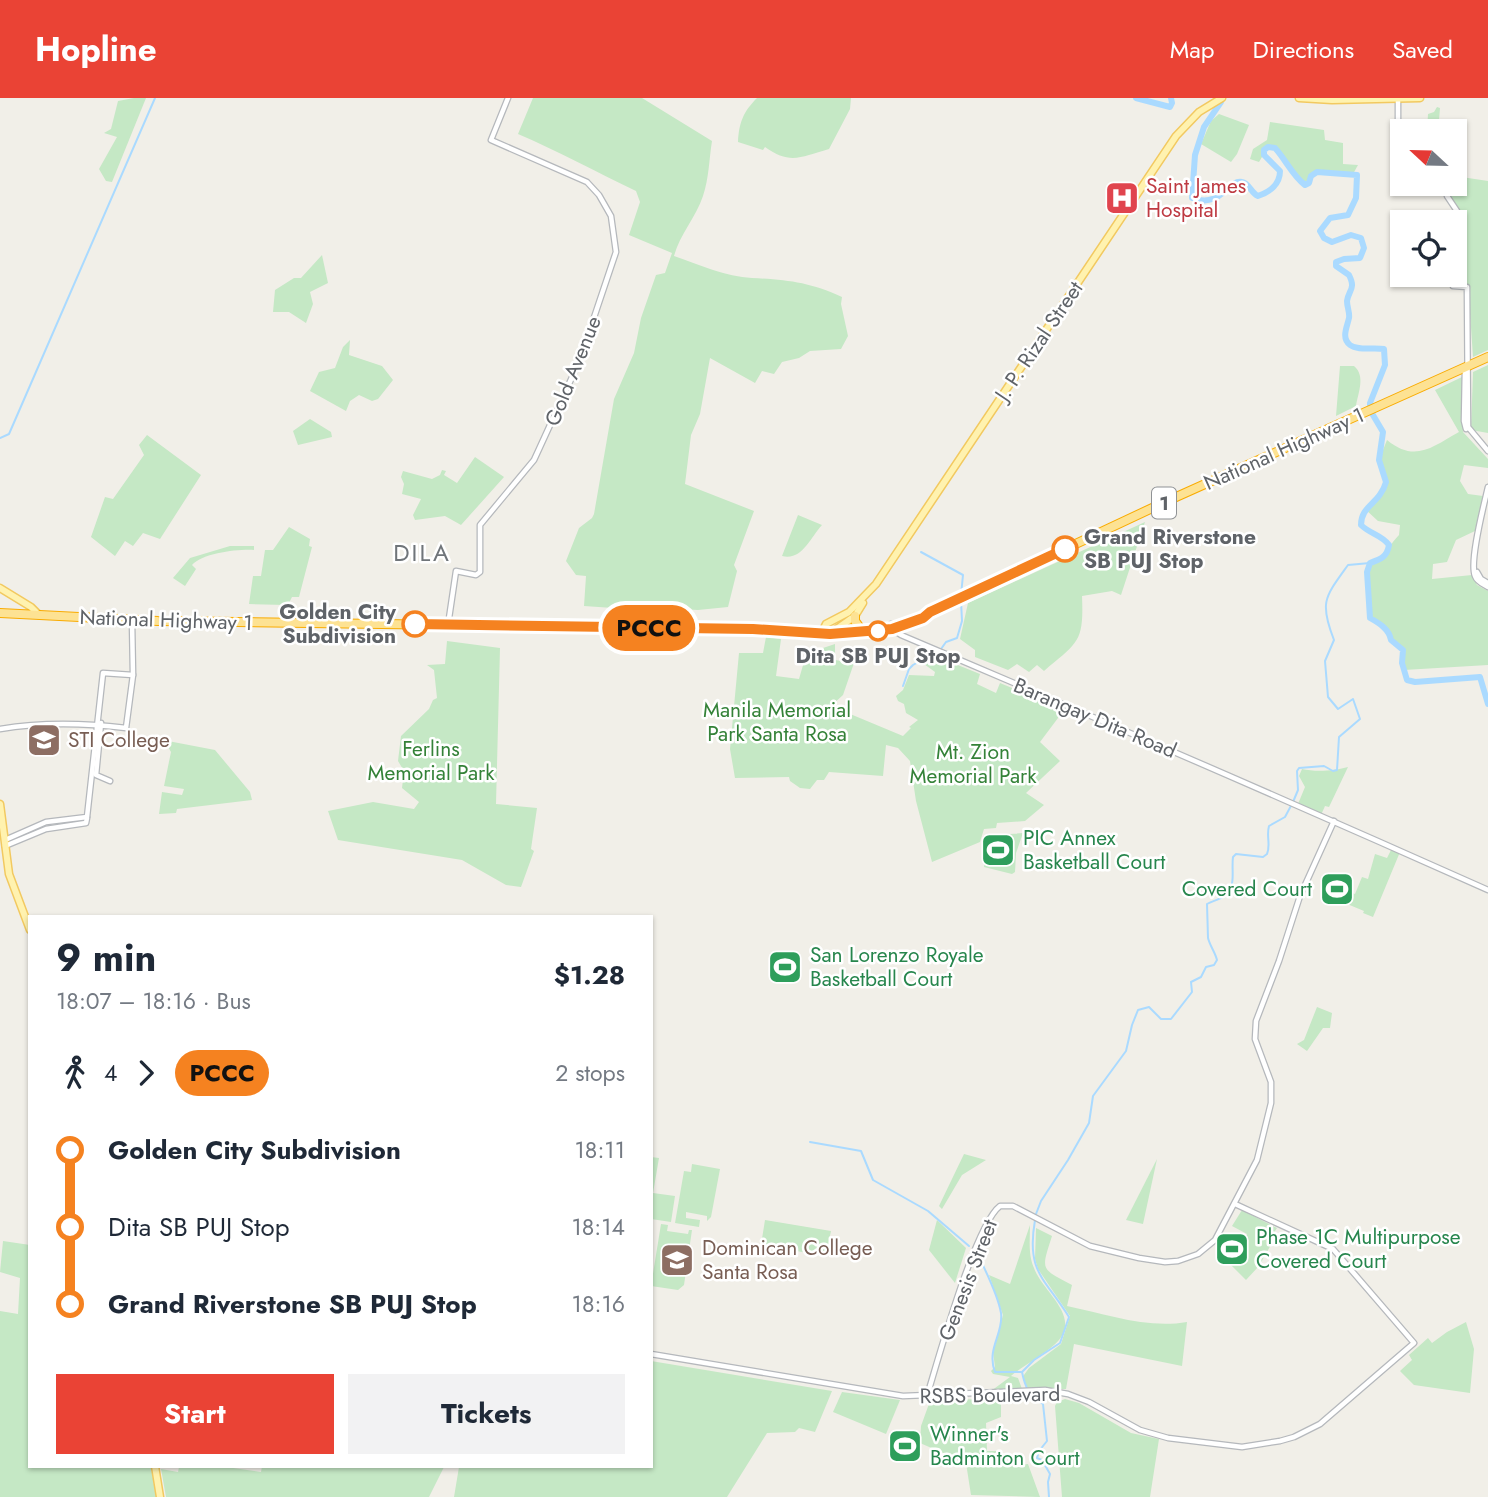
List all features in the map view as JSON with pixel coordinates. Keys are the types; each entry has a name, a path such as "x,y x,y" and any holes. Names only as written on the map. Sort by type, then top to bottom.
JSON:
{"highway":[{"name":"National Highway 1","path":"0,613 132,620 753,629 762,626 828,631 892,626 956,601 1077,543 1488,357"},
{"name":"National Highway 1","path":"828,631 892,626 902,630 929,613"},
{"path":"855,616 860,628"}],"main road":[{"name":"J. P. Rizal Street","path":"867,595 849,612 826,624 828,631 855,616 1167,148 1187,123 1222,98"},
{"path":"1299,98 1420,98"},
{"path":"0,588 33,613"},
{"path":"0,804 12,884 28,925"},
{"path":"155,1468 160,1497"}],"street":[{"name":"Gold Avenue","path":"448,625 456,571 476,575 480,572 481,525 534,460 587,342 616,252 611,216 599,195 587,182 491,140 508,98"},
{"path":"1398,99 1398,119"},
{"path":"1467,287 1465,427 1488,453"},
{"path":"1488,487 1477,538 1474,572 1478,581 1488,585"},
{"path":"1488,500 1480,538 1477,573 1488,585"},
{"path":"0,729 35,724 127,728 133,675 132,620"},
{"name":"Barangay Dita Road","path":"902,630 935,649 1213,767 1288,803 1488,890"},
{"path":"90,786 97,780 110,781 96,775 103,673 133,675"},
{"path":"5,843 46,822 87,820 99,725"},
{"name":"Genesis Street","path":"927,1396 934,1367 939,1360 972,1257 991,1216 1000,1206 1013,1206 1096,1248 1165,1262 1187,1259 1210,1245 1222,1231 1259,1155 1270,1103 1271,1082 1254,1031 1302,892 1334,821"},
{"name":"RSBS Boulevard","path":"653,1354 903,1396 1060,1392 1079,1397 1129,1426 1159,1436 1224,1446 1256,1446 1294,1437 1320,1424 1414,1343 1333,1249 1235,1205"}],"green space":[{"path":"146,98 112,182 106,181 99,169 117,137 104,133 111,129 118,101"},
{"path":"533,98 642,98 712,141 703,196 674,256 732,275 798,283 842,297 848,336 841,349 810,351 799,358 782,362 774,374 762,371 755,383 710,358 700,414 691,435 685,484 754,511 734,565 737,571 728,607 698,610 663,608 662,625 627,624 628,609 584,606 586,576 576,575 566,561 579,528 594,514 614,399 634,353 641,318 656,275 665,273 672,253 629,235 640,202 636,191 518,134"},
{"path":"757,98 851,98 850,109 829,149 789,158 765,147 763,150 738,142 743,118"},
{"path":"1437,107 1440,108 1439,119 1428,119 1428,114 1434,112"},
{"path":"1219,114 1249,125 1231,162 1201,144 1211,121"},
{"path":"1270,122 1324,130 1325,140 1343,143 1343,164 1358,165 1353,174 1317,172 1305,185 1275,148 1268,147 1259,162 1250,159 1253,149 1267,140"},
{"path":"1467,178 1488,181 1488,350 1473,357 1467,284 1467,210 1458,209 1449,196 1467,196"},
{"path":"322,255 328,283 310,292 313,304 306,323 289,312 273,312 275,290 294,278 301,278"},
{"path":"350,340 349,355 382,366 393,380 378,399 372,401 359,395 350,401 346,411 310,391 319,372 335,368 343,347"},
{"path":"1488,365 1488,433 1471,430 1473,372"},
{"path":"1340,366 1354,366 1360,375 1360,385 1356,406 1336,416"},
{"path":"1462,377 1463,432 1488,459 1488,468 1464,465 1460,481 1468,494 1483,496 1475,531 1456,540 1447,562 1433,564 1432,579 1472,575 1477,585 1488,591 1488,665 1404,670 1403,650 1391,640 1383,627 1370,618 1367,572 1370,563 1384,554 1399,535 1400,525 1378,521 1365,509 1383,492 1384,482 1379,460 1387,440 1406,451 1415,452 1432,447 1459,432 1435,390"},
{"path":"310,419 331,432 332,437 298,445 293,431"},
{"path":"147,435 201,475 160,539 143,533 133,546 125,541 115,556 91,537 105,497 113,499 144,455 139,445"},
{"path":"475,457 504,477 461,525 445,516 415,520 413,515 421,499 402,494 403,471 432,479 440,475 442,470 446,471 444,475 457,483"},
{"path":"798,515 822,525 800,552 789,557 782,556"},
{"path":"1145,522 1121,595 1112,591 1082,596 1080,633 1065,654 1044,671 1037,665 1029,672 1017,664 1008,670 975,657 975,650 960,639 968,603"},
{"path":"289,527 310,539 309,546 312,547 299,597 292,597 288,605 249,604 253,576 261,576 265,550 273,550"},
{"path":"230,546 254,546 254,550 204,557 192,565 196,569 185,586 173,578 190,558"},
{"path":"766,637 781,639 776,676 799,679 808,648 823,648 835,644 835,660 854,663 843,695 831,706 903,736 918,720 906,713 904,704 898,701 896,696 903,690 909,675 934,676 935,672 924,664 933,655 980,674 977,684 996,693 1000,683 1064,710 1040,742 1060,761 1026,793 1044,805 1025,821 997,823 996,828 984,829 980,842 932,862 916,801 910,761 898,748 886,745 883,776 829,772 824,780 817,780 810,789 800,788 790,781 789,777 735,778 730,749 739,653 763,653"},
{"name":"Ferlins Memorial Park","path":"447,641 500,648 496,804 537,808 531,849 534,851 521,887 506,885 462,860 338,840 328,811 373,802 414,809 419,802 402,788 404,771 398,761 401,736 437,698 434,670 427,665 445,664"},
{"path":"168,741 215,750 250,792 252,800 177,809 176,813 159,814 162,792 182,795 184,789 164,786 171,752"},
{"path":"1348,767 1329,807 1325,806 1321,815 1298,804 1305,787 1299,776 1302,769 1325,771"},
{"path":"1023,833 1016,853 1015,872 1012,874 984,867 989,842 1010,834"},
{"path":"1392,848 1400,852 1373,917 1340,901 1345,890 1355,894 1362,877 1368,879 1375,854 1387,858"},
{"path":"1317,1007 1332,1013 1330,1028 1323,1028 1307,1051 1297,1044 1304,1040"},
{"path":"964,1154 986,1160 962,1175 942,1209 939,1206"},
{"path":"653,1157 659,1158 653,1193"},
{"path":"1157,1159 1143,1224 1126,1220"},
{"path":"692,1164 720,1169 711,1217 707,1221 707,1216 686,1212 686,1218 700,1220 699,1227 675,1223 684,1171 691,1172"},
{"path":"653,1193 675,1196 671,1222 653,1219"},
{"path":"1242,1210 1277,1228 1273,1234 1276,1236 1259,1266 1246,1280 1231,1265 1234,1259 1219,1250 1226,1237 1242,1245 1247,1234 1232,1226"},
{"path":"765,1220 831,1231 826,1256 761,1245"},
{"path":"937,1220 966,1248 955,1283 929,1250"},
{"path":"661,1224 668,1225 667,1231 688,1234 689,1230 692,1230 684,1285 678,1290 653,1286"},
{"path":"1030,1225 1032,1263 1038,1277 1062,1312 1064,1331 1055,1345 1011,1376 1018,1378 1022,1389 991,1391 1010,1377 993,1374 991,1371 995,1367 993,1352 1003,1315 989,1275 1010,1284"},
{"path":"1036,1228 1052,1236 1046,1267 1072,1285 1067,1306 1157,1324 1187,1322 1182,1366 1074,1344 1066,1389 1028,1389 1024,1375 1029,1368 1061,1344 1070,1316 1038,1269 1035,1259"},
{"path":"3,1241 28,1245 28,1468 151,1468 156,1497 0,1497 0,1311 18,1314 20,1278 0,1272"},
{"path":"1466,1322 1474,1349 1470,1393 1414,1385 1400,1371 1412,1360 1409,1355 1428,1338 1432,1343"},
{"path":"653,1361 832,1391 815,1432 799,1428 795,1432 767,1433 727,1497 454,1497 459,1468 653,1468"},
{"path":"842,1392 900,1400 886,1434 833,1412"},
{"path":"1001,1398 1001,1417 986,1423 987,1451 997,1451 1001,1466 1028,1464 1040,1497 971,1495 966,1463 920,1443 921,1426 930,1401"},
{"path":"1065,1399 1079,1403 1131,1433 1159,1439 1150,1497 1062,1497 1055,1406 1057,1402"},
{"path":"179,1468 233,1468 261,1472 262,1468 444,1468 429,1497 166,1497 161,1469 178,1472"}],"waterway":[{"path":"0,438 9,434 155,98"},
{"path":"1136,98 1170,107 1171,98"},
{"path":"1220,98 1221,102 1204,127 1195,155 1192,198 1210,200 1237,182 1244,183 1258,196 1270,190 1276,184 1280,171 1264,155 1264,150 1268,147 1275,148 1305,185 1317,172 1357,175 1356,198 1348,215 1330,218 1320,231 1324,238 1332,242 1351,235 1361,238 1364,248 1360,258 1336,262 1336,266 1349,275 1352,283 1347,301 1349,316 1346,339 1350,345 1357,348 1384,349 1385,365 1370,403 1370,410 1383,432 1379,460 1386,482 1380,495 1364,513 1361,525 1389,545 1383,557 1370,563 1367,572 1370,618 1383,627 1391,640 1403,650 1402,663 1407,680 1415,682 1480,677 1488,704"},
{"path":"921,552 963,575 961,595"},
{"path":"1036,1214 1041,1201 1089,1123 1093,1096 1126,1051 1138,1010 1149,1007 1161,1019 1171,1019 1192,992 1191,982 1201,977 1206,967 1214,965 1217,960 1208,938 1207,904 1222,897 1231,888 1233,857 1236,854 1263,857 1267,854 1269,826 1285,817 1293,802 1298,790 1299,768 1324,766 1333,771 1337,770 1339,737 1360,719 1353,699 1338,709 1328,697 1325,661 1334,640 1327,617 1327,600 1348,565 1370,563"},
{"path":"903,686 913,665 941,649 946,642 957,638 962,621 961,601"},
{"path":"810,1142 861,1151 873,1180 928,1211 969,1246"},
{"path":"1035,1220 1035,1263 1069,1317 1060,1343 1034,1360 1022,1372 1028,1391 1043,1404 1047,1441 1037,1458 1042,1460 1050,1474 1049,1497"},
{"path":"979,1257 1001,1313 993,1356 995,1372 1021,1372"}],"bus line":[{"name":"PCCC","path":"415,624 753,629 830,634 874,632 923,618 930,612 1065,549"}],"place":[{"name":"Saint James Hospital","path":"1122,198"},
{"name":"Grand Riverstone SB PUJ Stop","path":"1065,549"},
{"name":"Golden City Subdivision","path":"415,624"},
{"name":"Dita SB PUJ Stop","path":"878,631"},
{"name":"STI College","path":"44,740"},
{"name":"PIC Annex Basketball Court","path":"998,850"},
{"name":"Covered Court","path":"1337,889"},
{"name":"San Lorenzo Royale Basketball Court","path":"785,967"},
{"name":"Phase 1C Multipurpose Covered Court","path":"1232,1249"},
{"name":"Dominican College Santa Rosa","path":"677,1260"},
{"name":"Winner's Badminton Court","path":"905,1446"}],"district":[{"name":"DILA","path":"422,553"}],"park label":[{"name":"Manila Memorial Park Santa Rosa","path":"777,722"},
{"name":"Mt. Zion Memorial Park","path":"973,764"}]}
